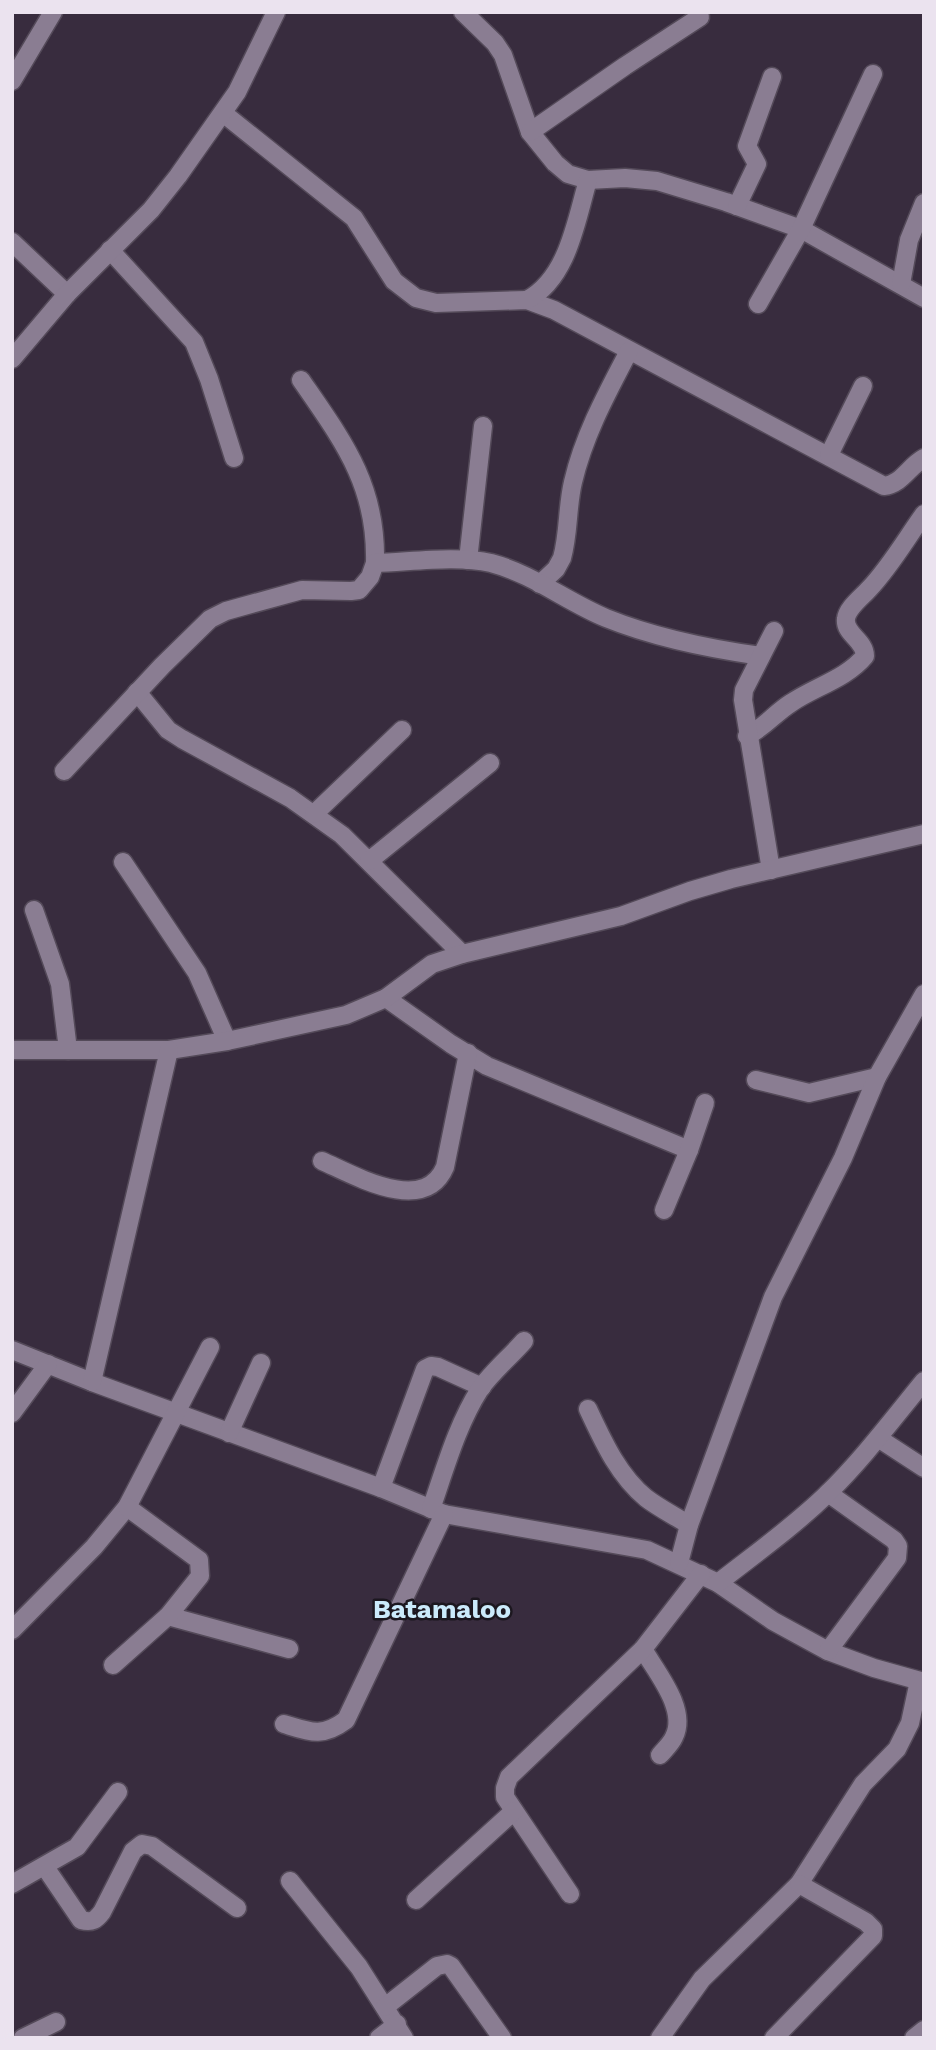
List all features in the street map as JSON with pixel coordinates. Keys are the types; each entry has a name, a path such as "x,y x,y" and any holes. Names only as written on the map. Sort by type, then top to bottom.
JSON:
{"street":[{"path":"12,81 53,12"},
{"path":"12,359 67,294 151,210 178,176 237,92 276,12"},
{"path":"463,12 495,43 503,55 530,132 555,163 568,174 588,180 625,178 657,181 737,206 801,229 924,298"},
{"path":"530,132 700,17"},
{"path":"758,304 801,229 873,74"},
{"path":"737,206 757,164 747,146 772,77"},
{"path":"223,113 354,218 394,281 416,298 436,303 527,300 554,310 884,486 900,480 924,458"},
{"path":"527,300 539,293 558,271 588,180"},
{"path":"901,284 909,240 924,202"},
{"path":"12,242 67,294"},
{"path":"110,250 194,342 209,379 234,458"},
{"path":"540,584 556,569 562,558 572,484 578,463 595,416 629,351"},
{"path":"64,771 210,619 226,611 302,590 359,590 370,577 375,563 374,525 359,474 340,436 301,380"},
{"path":"829,455 863,386"},
{"path":"468,560 482,426"},
{"path":"747,736 767,724 789,704 850,670 865,656 861,642 847,626 846,619 924,514"},
{"path":"375,563 468,560 506,568 606,618 632,627 761,656"},
{"path":"771,870 747,736 744,690 774,631"},
{"path":"137,692 169,730 181,739 290,798 342,835 462,954"},
{"path":"313,814 402,730"},
{"path":"369,861 490,763"},
{"path":"12,1050 169,1050 227,1041 346,1015 386,998 432,964 462,954 621,916 701,888 924,834"},
{"path":"123,862 197,973 227,1041"},
{"path":"34,910 60,984 68,1050"},
{"path":"679,1563 688,1525 773,1297 842,1158 877,1077 924,994"},
{"path":"386,998 468,1053 515,1079 689,1150"},
{"path":"92,1382 169,1050"},
{"path":"322,1161 390,1190 436,1183 445,1167 468,1053"},
{"path":"757,1080 809,1093 877,1077"},
{"path":"664,1210 705,1102"},
{"path":"284,1724 316,1733 333,1729 346,1720 437,1511 462,1423 482,1387 524,1341"},
{"path":"12,1630 94,1547 127,1507 210,1348"},
{"path":"12,1349 92,1382 437,1511 647,1550 718,1583 774,1621 828,1651 922,1682 910,1723 897,1749 863,1784 799,1884 702,1979 660,2038"},
{"path":"229,1433 261,1363"},
{"path":"12,1413 48,1364"},
{"path":"381,1488 425,1369 438,1367 482,1387"},
{"path":"718,1583 807,1513 828,1493 878,1438 924,1381"},
{"path":"588,1409 609,1452 633,1485 647,1498 688,1525"},
{"path":"878,1438 924,1468"},
{"path":"828,1493 894,1540 899,1551 897,1558 828,1651"},
{"path":"113,1665 169,1616 200,1576 199,1560 127,1507"},
{"path":"570,1894 505,1797 509,1777 643,1649 701,1574"},
{"path":"169,1616 289,1649"},
{"path":"643,1649 673,1701 677,1714 674,1737 660,1755"},
{"path":"12,1884 77,1847 118,1792"},
{"path":"416,1900 514,1811"},
{"path":"45,1867 81,1920 89,1922 102,1912 133,1851 142,1844 152,1846 237,1908"},
{"path":"290,1881 359,1967 401,2031 379,2038"},
{"path":"786,2034 873,1936 873,1929 866,1922 799,1884"},
{"path":"385,2007 437,1966 447,1964 502,2038"},
{"path":"23,2038 56,2022"},
{"path":"915,2038 924,2030"}],"district":[{"name":"Batamaloo","path":"442,1609"}]}
